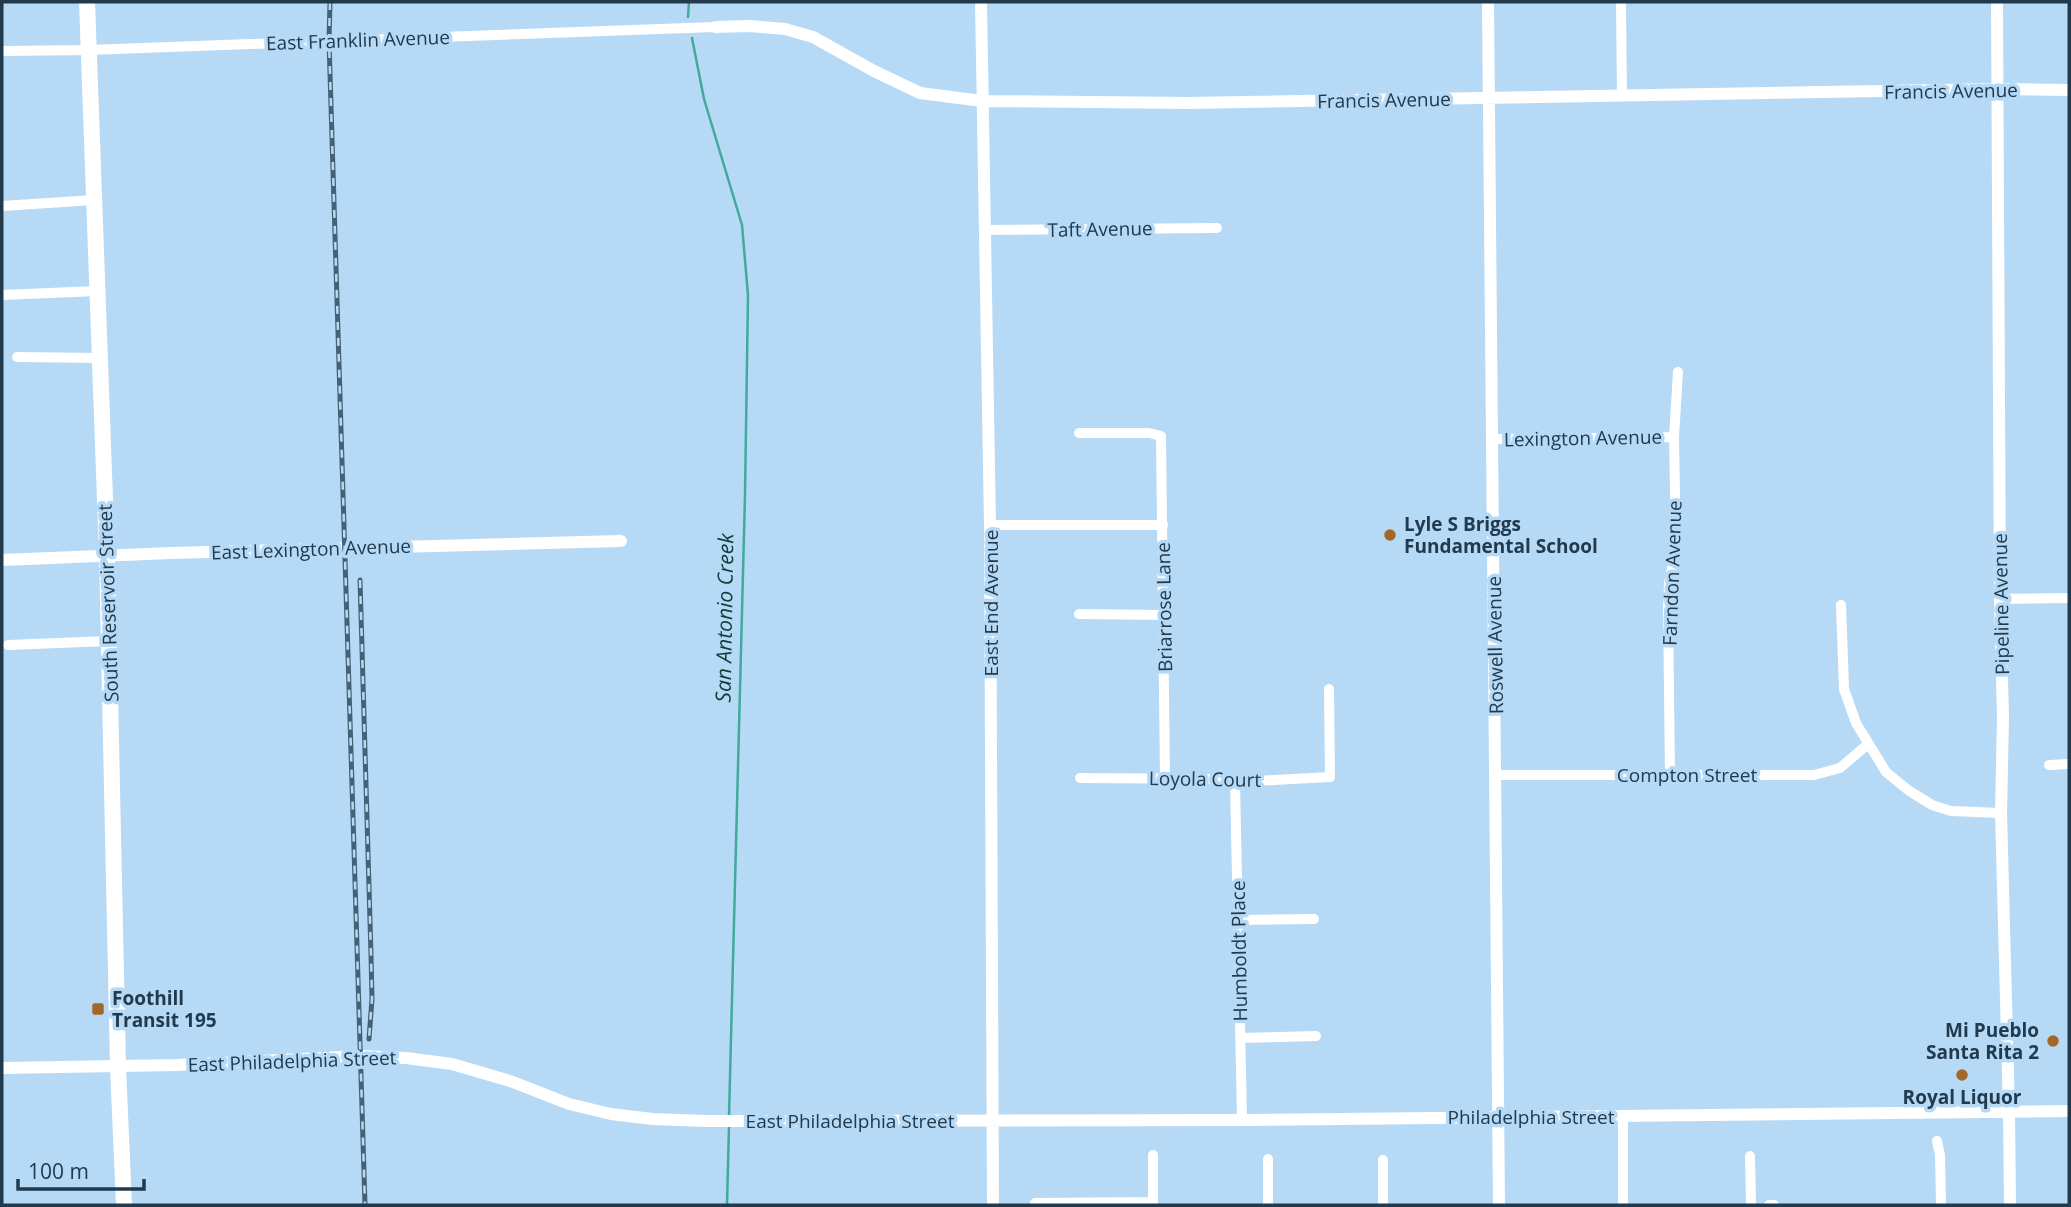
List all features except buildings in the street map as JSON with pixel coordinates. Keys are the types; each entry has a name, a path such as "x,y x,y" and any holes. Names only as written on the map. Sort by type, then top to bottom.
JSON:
{"main road":[{"name":"South Reservoir Street","path":"87,2 107,555 118,1067 124,1205"}],"street":[{"name":"East End Avenue","path":"981,2 990,525 993,1205"},
{"name":"Roswell Avenue","path":"1488,2 1499,1205"},
{"path":"1620,2 1622,96"},
{"name":"Pipeline Avenue","path":"1997,2 2003,718 2001,813 2010,1112 2010,1205"},
{"name":"East Franklin Avenue","path":"2,51 715,27"},
{"name":"Francis Avenue","path":"715,27 785,29 813,37 920,93 982,101 1188,103 2069,90"},
{"path":"2,206 94,200"},
{"name":"Taft Avenue","path":"984,230 1217,228"},
{"path":"2,295 97,291"},
{"path":"17,358 99,358"},
{"name":"Farndon Avenue","path":"1670,775 1668,606 1669,583 1676,549 1674,437 1678,372"},
{"name":"Briarrose Lane","path":"1079,433 1149,433 1161,436 1165,778"},
{"name":"Lexington Avenue","path":"1492,439 1674,437"},
{"path":"990,525 1163,524"},
{"name":"East Lexington Avenue","path":"2,560 621,541"},
{"path":"2000,598 2069,598"},
{"path":"1841,605 1844,689 1856,723 1886,772 1932,805 1951,811 2001,813"},
{"path":"1079,614 1165,615"},
{"path":"8,645 109,641"},
{"name":"Loyola Court","path":"1080,778 1222,779 1235,782 1330,777 1329,689"},
{"name":"Compton Street","path":"1496,775 1814,775 1840,768 1868,744"},
{"path":"2049,765 2069,764"},
{"name":"Humboldt Place","path":"1235,782 1242,1120"},
{"path":"1239,920 1314,919"},
{"path":"1240,1038 1316,1036"},
{"name":"East Philadelphia Street","path":"2,1068 118,1067 361,1056 407,1058 452,1064 513,1082 569,1104 611,1114 652,1119 993,1122"},
{"name":"Philadelphia Street","path":"993,1122 2069,1111"},
{"path":"1623,1116 1623,1205"},
{"path":"1937,1141 1940,1154 1941,1205"},
{"path":"1035,1203 1153,1204 1153,1155"},
{"path":"1750,1156 1751,1205"},
{"path":"1268,1159 1268,1205"},
{"path":"1383,1160 1383,1205"}],"waterway":[{"name":"San Antonio Creek","path":"688,17 689,2"},
{"name":"San Antonio Creek","path":"692,38 704,99 742,225 748,295 729,1116"},
{"name":"San Antonio Creek","path":"727,1205 729,1126"}],"railway":[{"path":"330,2 329,41 365,1205"},
{"path":"360,580 372,999 369,1039"}],"place":[{"name":"Lyle S Briggs Fundamental School","path":"1390,535"},
{"name":"Foothill Transit 195","path":"98,1009"},
{"name":"Mi Pueblo Santa Rita 2","path":"2053,1041"},
{"name":"Royal Liquor","path":"1962,1075"}]}
